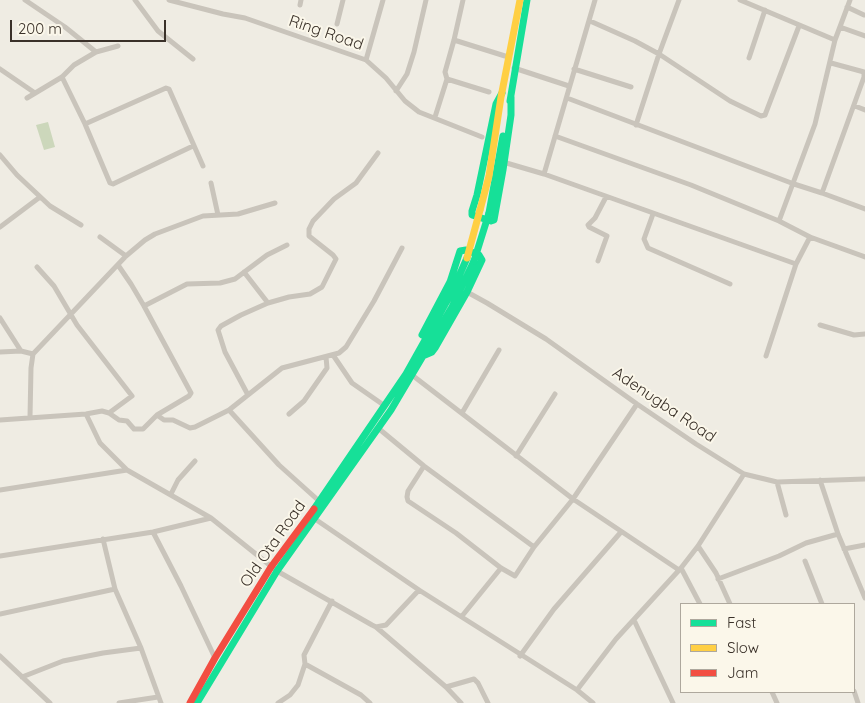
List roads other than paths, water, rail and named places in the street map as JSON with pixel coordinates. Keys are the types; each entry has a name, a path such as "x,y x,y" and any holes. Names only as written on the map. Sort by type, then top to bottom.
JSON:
{"street":[{"path":"26,0 65,27 96,52"},
{"path":"135,0 158,31 193,59"},
{"name":"Ring Road","path":"169,0 245,18 366,60 382,74 405,102 419,112 482,137"},
{"path":"337,24 343,0"},
{"path":"366,60 384,0"},
{"path":"396,91 407,74 426,0"},
{"path":"434,117 447,79 445,72 463,0"},
{"path":"388,408 470,260 489,176 502,93 520,0"},
{"path":"502,93 496,104 472,211 472,215 491,221 494,220 510,124 514,68 527,0"},
{"path":"544,174 595,0"},
{"path":"636,124 679,0"},
{"path":"740,0 835,40"},
{"path":"779,221 815,124 835,40 850,0"},
{"path":"848,7 864,15"},
{"path":"749,58 765,10"},
{"path":"590,21 659,54 730,101 761,116 764,116 800,26"},
{"path":"840,27 865,36"},
{"path":"454,40 505,56"},
{"path":"27,98 62,77 74,64 96,52 118,46"},
{"path":"822,193 864,79 864,72 831,62"},
{"path":"514,68 569,86"},
{"path":"0,69 35,93"},
{"path":"574,69 632,87"},
{"path":"62,77 85,124 110,184 193,146"},
{"path":"447,79 489,92"},
{"path":"85,124 166,88 169,89 203,166"},
{"path":"388,408 412,375 452,307 489,213 511,97"},
{"path":"566,98 865,209"},
{"path":"854,106 865,110"},
{"path":"555,136 691,185 779,221 810,237 865,257"},
{"path":"248,395 225,352 218,330 221,326 241,315 268,303 310,294 322,287 336,259 333,254 309,236 313,221 334,199 356,183 378,153"},
{"path":"0,155 17,175 50,206 81,225"},
{"path":"503,162 544,174 796,264"},
{"path":"211,183 218,215"},
{"path":"0,227 40,197"},
{"path":"598,261 607,236 588,225 595,218 606,197"},
{"path":"30,417 31,368 34,354 126,256 145,240 156,234 203,216 238,214 275,203"},
{"path":"653,214 644,239 648,248 730,284"},
{"path":"100,237 126,256"},
{"path":"766,356 796,264 810,237"},
{"path":"144,306 187,284 220,283 235,279 267,255 287,245"},
{"path":"157,414 164,420 173,420 190,428 195,427 228,410 282,368 333,355 346,347 374,301 402,248"},
{"path":"419,349 420,340 450,282 460,251 479,255 482,260 467,292 435,348 432,352 424,355"},
{"path":"0,420 86,414 102,411 109,413 118,420 127,421 134,429 144,429 157,414 189,396 191,393 144,306 118,265"},
{"path":"37,267 54,286 77,325 131,393 131,398 109,413"},
{"path":"244,272 268,303"},
{"name":"Adenugba Road","path":"467,292 487,302 546,339 637,404 744,474 777,482 865,479"},
{"path":"0,318 22,351"},
{"path":"820,325 854,335 865,334"},
{"path":"462,413 499,350"},
{"path":"0,352 22,351 34,354"},
{"path":"333,355 352,383 388,408"},
{"path":"289,414 304,401 327,368 326,357"},
{"path":"412,375 573,499 620,532 680,569 699,603"},
{"path":"516,456 555,394"},
{"path":"424,466 408,491 408,501 515,576 534,547 573,499 637,404"},
{"name":"Old Ota Road","path":"196,703 274,569 315,519 378,428 388,408"},
{"name":"Old Ota Road","path":"190,703 215,658 274,569 319,502 388,408"},
{"path":"228,410 279,466 319,502"},
{"path":"86,414 100,443 127,470 211,518 274,569 376,627 446,687 461,703"},
{"path":"378,428 424,466 534,547"},
{"path":"171,494 178,480 195,461"},
{"path":"0,490 127,470"},
{"path":"577,690 616,639 680,569 698,546 744,474"},
{"path":"820,480 838,534 865,598"},
{"path":"777,482 786,515"},
{"path":"0,556 154,532 211,518"},
{"path":"315,519 419,590 462,616 520,656 577,690 594,703"},
{"path":"154,532 215,658"},
{"path":"520,656 554,609 620,532"},
{"path":"718,579 779,556 806,543 838,534"},
{"path":"103,539 115,590 142,648 161,703"},
{"path":"844,549 865,545"},
{"path":"698,546 718,579 730,603"},
{"path":"805,561 822,603"},
{"path":"462,616 501,568"},
{"path":"0,614 115,590"},
{"path":"376,627 386,625 419,590"},
{"path":"278,703 290,695 298,685 306,664 304,655 332,601"},
{"path":"634,620 674,703"},
{"path":"22,677 63,661 102,653 142,648"},
{"path":"0,656 50,703"},
{"path":"306,664 361,695 370,703"},
{"path":"446,687 474,679 488,703"},
{"path":"120,703 158,697"}]}
